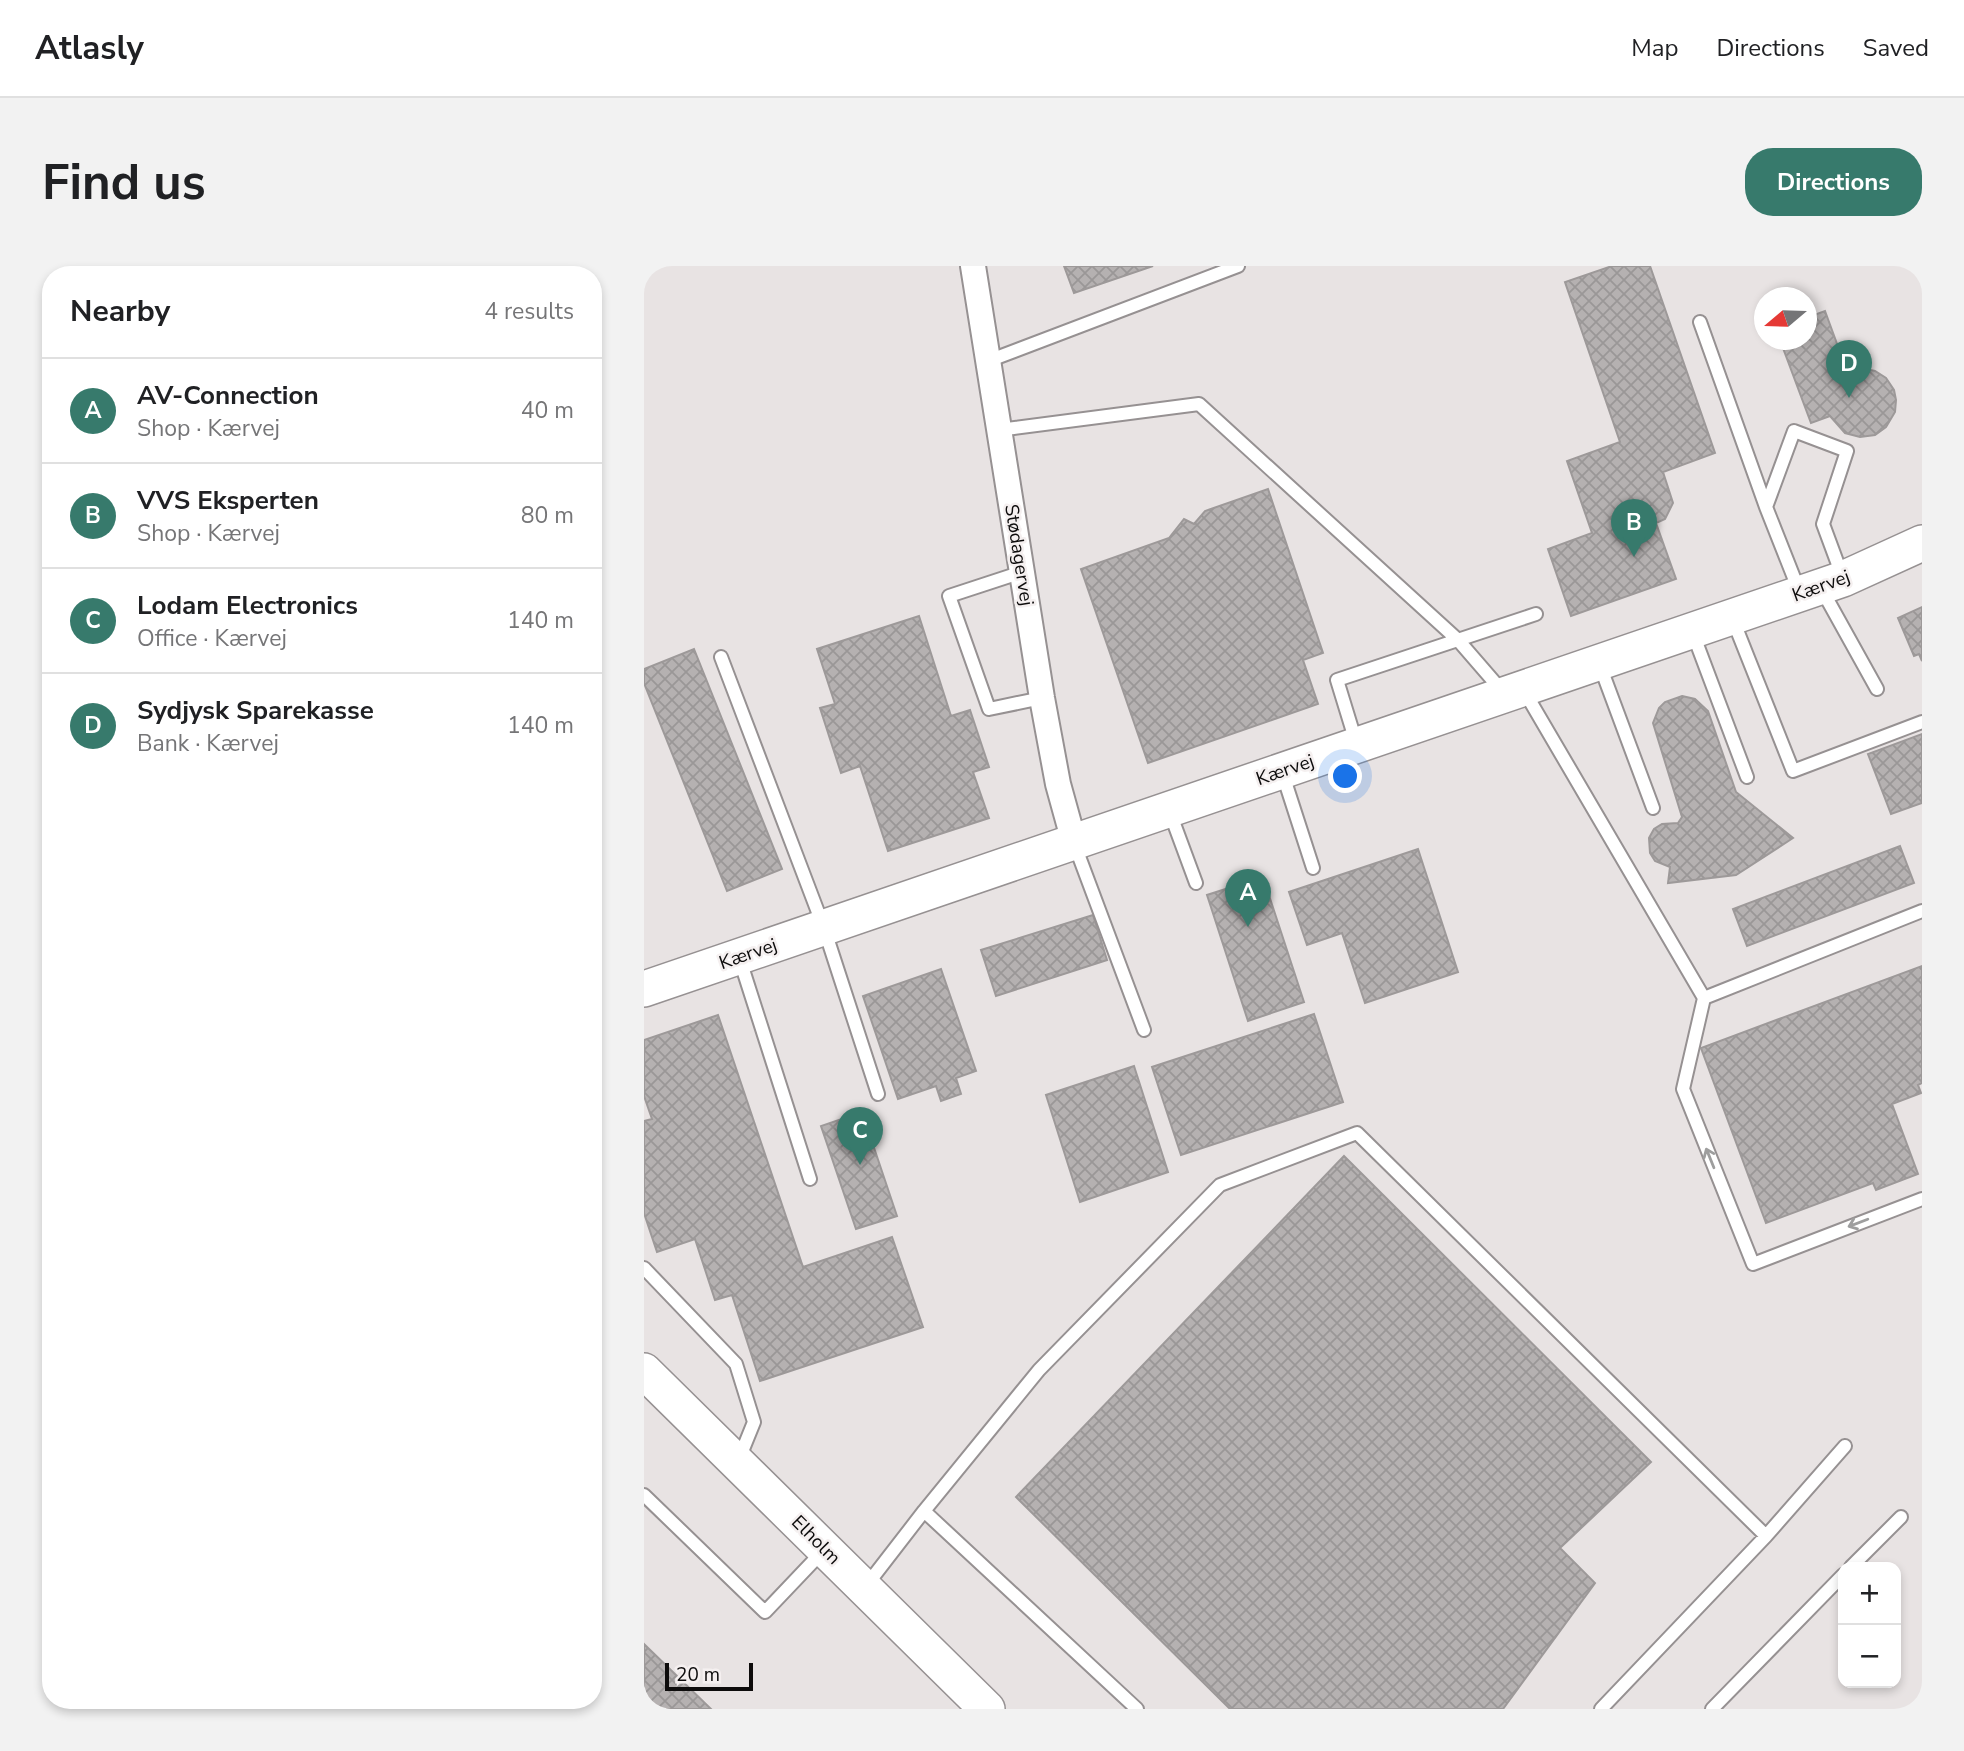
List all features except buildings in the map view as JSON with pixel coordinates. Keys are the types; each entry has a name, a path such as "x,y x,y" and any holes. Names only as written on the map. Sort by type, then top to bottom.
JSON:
{"street":[{"name":"Stødagervej","path":"973,266 1042,698 1058,784 1074,842"},
{"name":"Kærvej","path":"644,989 1821,586 1922,543"},
{"name":"Elholm","path":"644,1371 987,1709"}],"lane":[{"path":"988,361 1238,266"},
{"path":"1700,322 1766,507 1821,586 1877,689"},
{"path":"999,430 1199,404 1514,692 1704,998 1683,1089 1753,1264 1922,1199"},
{"path":"1766,507 1794,431 1847,451 1823,524 1821,586"},
{"path":"1022,572 949,596 989,709 1042,698"},
{"path":"1357,745 1337,680 1536,614"},
{"path":"1732,617 1793,771 1922,722"},
{"path":"1692,631 1747,777"},
{"path":"721,657 824,928 878,1094"},
{"path":"1599,663 1653,808"},
{"path":"1282,771 1313,868"},
{"path":"1168,810 1196,883"},
{"path":"1074,842 1144,1030"},
{"path":"1704,998 1922,911"},
{"path":"739,957 810,1179"},
{"path":"864,1588 1039,1370 1220,1185 1357,1133 1766,1536"},
{"path":"644,1268 736,1364 754,1422 737,1463"},
{"path":"1601,1709 1766,1536 1845,1446"},
{"path":"644,1495 765,1612 825,1549"},
{"path":"924,1511 1137,1709"},
{"path":"1856,1562 1901,1517"},
{"path":"1712,1709 1838,1581"}],"place":[{"name":"Sydjysk Sparekasse","path":"1849,398"},
{"name":"VVS Eksperten","path":"1634,557"},
{"name":"AV-Connection","path":"1248,927"},
{"name":"Lodam Electronics","path":"860,1165"}]}
